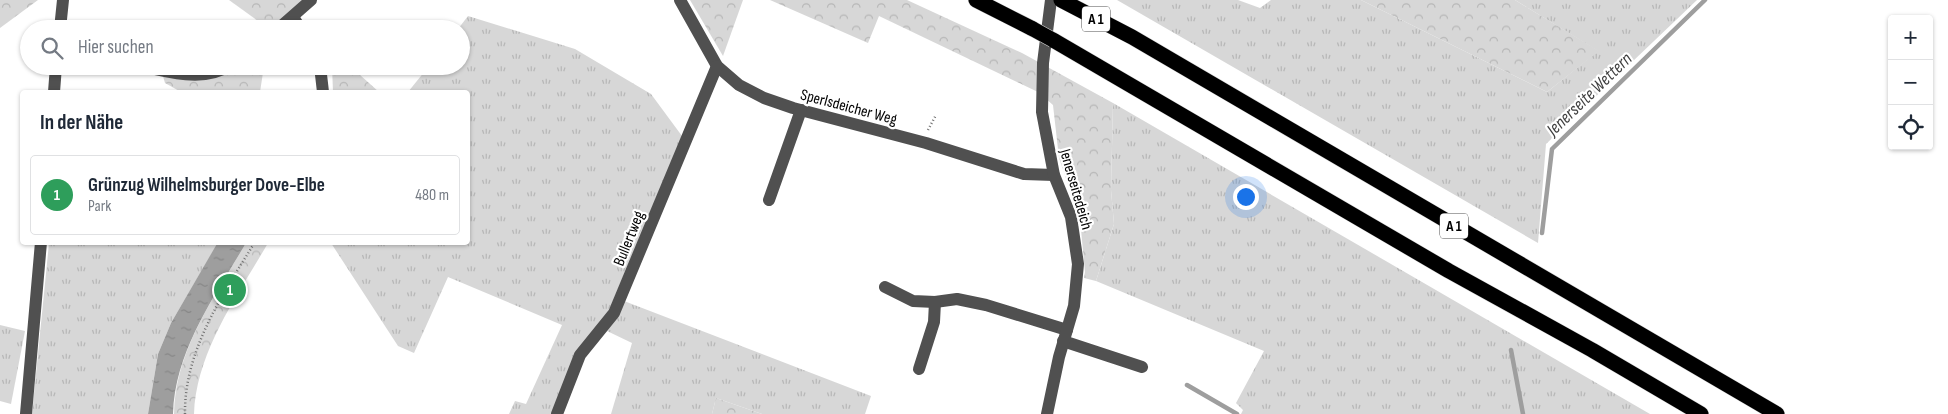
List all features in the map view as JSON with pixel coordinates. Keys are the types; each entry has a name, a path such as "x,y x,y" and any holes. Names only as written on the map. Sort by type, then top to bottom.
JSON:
{"highway":[{"name":"A 1","path":"976,0 1053,40 1449,271 1592,350 1701,414"},
{"name":"A 1","path":"1061,0 1132,37 1777,414"}],"street":[{"path":"61,20 63,0"},
{"path":"289,20 311,0"},
{"name":"Sperlsdeicher Weg","path":"680,0 717,66 739,85 764,98 801,110 926,143 1024,174 1054,174"},
{"name":"Jenerseitedeich","path":"1047,414 1074,306 1078,264 1071,217 1054,174 1042,112 1043,62 1051,0"},
{"name":"Bullertweg","path":"557,414 580,355 614,313 717,66"},
{"path":"54,90 55,75"},
{"path":"321,75 323,90"},
{"path":"770,200 801,110"},
{"path":"26,414 41,245"},
{"path":"885,286 913,301 935,302 957,299 986,305 1142,367"},
{"path":"919,369 934,322 935,302"}],"path":[{"path":"185,414 184,401 197,346 253,245"}],"green space":[{"path":"0,0 38,0 0,28"},
{"path":"229,0 303,0 282,20 257,20"},
{"path":"690,0 743,0 723,56"},
{"path":"770,0 907,0 1022,53 1113,103 1111,190 1114,224 1096,281 1084,278 1080,219 1059,158 1053,105 1038,92 879,16 868,43"},
{"path":"1117,0 1238,0 1260,8 1271,0 1361,0 1547,92 1598,51 1515,0 1697,0 1546,144 1538,243"},
{"path":"1361,0 1515,0 1599,51 1547,92"},
{"path":"468,16 575,49 651,94 682,136 609,310 553,414 509,414 515,401 526,404 562,325 448,277 414,353 398,346 332,245 470,245 470,90 410,90 422,75 470,75 470,20 465,20"},
{"path":"163,75 263,75 260,90 177,90 165,83"},
{"path":"332,75 360,75 377,90 333,90"},
{"path":"1113,103 1650,414 1241,414 1243,410 1236,403 1264,351 1096,281 1114,224 1111,190"},
{"path":"49,245 217,245 171,323 158,354 148,414 32,414"},
{"path":"245,245 267,245 220,325 210,346 202,368 194,414 174,414 176,390 181,368 189,346 210,304"},
{"path":"624,301 871,396 865,414 762,414 716,398 712,414 611,414 632,343 607,331"},
{"path":"0,325 25,331 11,404 0,401"},
{"path":"716,398 762,414 712,414"}],"water":[{"path":"216,245 245,245 210,304 189,346 175,390 173,414 148,414 158,354 171,323"}],"waterway":[{"name":"Jenerseite Wettern","path":"1542,233 1552,149 1705,0"},
{"name":"Jenerseite Wettern","path":"1511,350 1523,414"},
{"path":"1187,385 1237,414"}],"place":[{"name":"Grünzug Wilhelmsburger Dove-Elbe","path":"230,290"}]}
